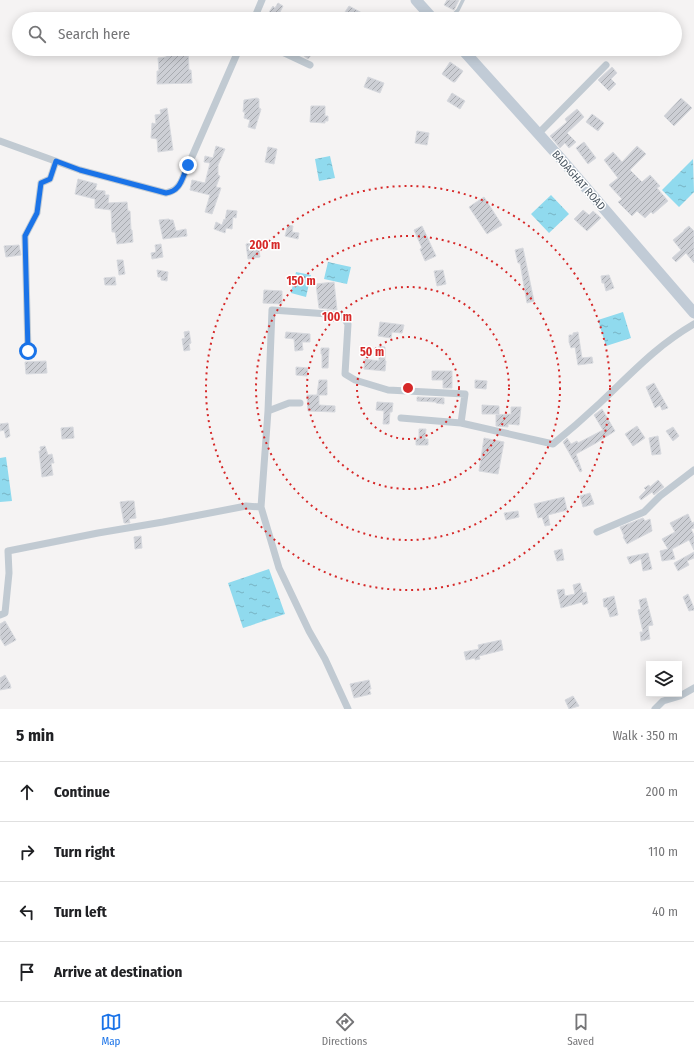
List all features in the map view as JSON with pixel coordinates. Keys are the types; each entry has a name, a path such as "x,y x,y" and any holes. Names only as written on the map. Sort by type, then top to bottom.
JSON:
{"main road":[{"path":"416,0 427,12"},
{"name":"BADAGHAT ROAD","path":"468,56 694,313"}],"street":[{"path":"257,12 262,0"},
{"path":"0,142 80,170 166,193 173,192 178,188 181,182 236,56"},
{"path":"291,56 310,65"},
{"path":"538,134 606,64"},
{"path":"28,351 25,236 37,213 41,183 50,179 56,161"},
{"path":"348,709 325,659 309,631 279,568 261,507 268,411 272,310 342,315 348,324 345,374 356,380 388,390 465,394 461,423"},
{"path":"401,418 461,423 553,444 599,404 639,364 674,336 694,324"},
{"path":"268,411 289,403 300,403"},
{"path":"597,532 644,512 660,496 694,470"},
{"path":"0,615 5,613 9,573 8,551 246,506 261,507"},
{"path":"655,709 663,701 680,696 694,688"}],"lane":[{"path":"457,12 463,0"}],"water":[{"path":"330,156 335,178 319,181 315,159"},
{"path":"693,159 694,192 679,207 662,190"},
{"path":"551,195 569,214 549,233 531,214"},
{"path":"328,262 351,267 347,284 324,279"},
{"path":"296,272 311,275 306,297 291,293"},
{"path":"623,312 631,338 606,346 598,320"},
{"path":"6,457 12,501 0,502 0,458"},
{"path":"269,569 285,614 243,628 228,583"}],"building":[{"path":"447,0 459,0 454,10 444,5"},
{"path":"278,3 283,6 280,12 269,12 273,6 275,8"},
{"path":"349,6 360,12 345,12"},
{"path":"188,56 189,70 191,70 192,83 157,84 157,71 159,71 158,58"},
{"path":"450,62 463,71 455,82 442,74"},
{"path":"612,67 617,73 611,79 616,84 609,91 598,80"},
{"path":"368,77 384,83 380,93 364,87"},
{"path":"452,93 465,101 460,109 447,101"},
{"path":"681,98 692,108 674,126 664,116"},
{"path":"259,99 259,108 261,109 255,129 248,127 250,120 244,118 245,112 243,112 244,100"},
{"path":"311,106 325,106 325,116 328,116 328,121 325,121 325,123 310,122"},
{"path":"167,108 173,150 158,152 157,139 151,138 152,123 156,124 155,115 161,114 160,110"},
{"path":"577,109 584,117 567,133 576,142 569,148 565,143 560,148 550,136 567,122 565,119"},
{"path":"592,114 604,123 598,131 586,122"},
{"path":"417,131 429,133 427,145 415,143"},
{"path":"584,142 596,158 588,164 576,148"},
{"path":"216,146 225,149 218,165 218,175 220,176 216,187 221,188 212,214 205,212 210,195 190,190 192,180 205,183 210,163 204,162 205,156 213,158"},
{"path":"637,146 646,154 630,170 642,182 650,175 660,186 657,188 668,201 653,214 651,212 645,218 637,211 632,216 618,202 622,199 609,185 618,178 604,160 613,152 622,162"},
{"path":"268,147 277,149 274,164 265,162"},
{"path":"78,179 97,184 95,190 105,191 105,195 109,195 108,203 127,202 128,211 130,211 133,242 117,244 115,232 112,232 111,210 95,208 95,199 75,194"},
{"path":"484,197 502,225 487,234 469,207"},
{"path":"227,210 237,211 236,218 233,217 232,229 226,228 225,233 214,229 216,222 222,225 224,219 225,220"},
{"path":"583,210 589,215 593,211 601,218 587,231 574,219"},
{"path":"159,220 173,220 176,231 186,229 187,236 163,239"},
{"path":"288,225 293,226 292,232 299,233 298,239 285,236"},
{"path":"422,226 436,256 425,261 420,249 422,248 414,230"},
{"path":"689,226 694,231 694,263 686,253 676,262 672,258 681,250 673,240"},
{"path":"258,242 260,257 248,259 246,244"},
{"path":"161,244 163,257 152,259 151,253 156,252 155,245"},
{"path":"19,245 21,255 6,257 4,246"},
{"path":"523,248 534,301 527,303 520,263 518,263 515,250"},
{"path":"117,260 123,260 125,274 119,275"},
{"path":"157,270 168,272 167,281 161,280 161,277 158,277"},
{"path":"443,270 446,284 437,286 434,271"},
{"path":"609,275 614,288 606,291 604,283 602,283 601,276"},
{"path":"115,277 116,285 105,285 104,278"},
{"path":"334,282 337,310 319,308 316,284"},
{"path":"264,290 282,291 282,304 263,303"},
{"path":"380,322 404,325 402,333 392,332 391,338 378,336"},
{"path":"189,331 191,343 189,344 190,350 184,351 182,339 185,338 184,332"},
{"path":"286,332 310,334 310,342 302,342 303,350 295,351 294,339 285,338"},
{"path":"578,332 582,358 592,357 593,363 578,365 575,347 571,348 569,335 573,335 573,333"},
{"path":"379,346 385,347 385,371 364,369 365,359 379,361"},
{"path":"321,348 329,348 328,368 322,368"},
{"path":"46,361 47,373 26,374 25,362"},
{"path":"296,367 308,368 307,376 296,375"},
{"path":"432,371 452,371 452,388 443,388 443,380 432,380"},
{"path":"319,380 327,380 327,395 317,395"},
{"path":"475,380 487,381 486,389 475,388"},
{"path":"654,383 668,408 662,410 660,405 655,408 646,387"},
{"path":"307,395 319,395 319,405 335,406 335,412 308,411"},
{"path":"417,397 444,398 444,404 417,401"},
{"path":"377,402 393,403 392,412 390,412 389,424 383,424 384,411 376,410"},
{"path":"482,405 499,406 499,414 482,414"},
{"path":"511,407 521,407 519,425 508,424 508,427 496,426 496,415 511,414"},
{"path":"602,409 615,431 576,454 582,471 580,472 563,442 567,438 571,444 577,441 578,443 603,430 594,415"},
{"path":"8,423 10,436 6,438 4,430 0,431 0,424"},
{"path":"637,426 645,438 633,446 625,434"},
{"path":"73,427 74,438 62,439 61,428"},
{"path":"673,427 679,436 673,441 666,431"},
{"path":"419,429 426,429 425,439 428,439 428,445 416,445 416,439 419,439"},
{"path":"658,436 661,454 652,455 649,438"},
{"path":"484,438 504,442 498,474 479,471"},
{"path":"45,446 48,455 52,454 54,463 51,463 53,475 42,477 39,451 41,451 40,447"},
{"path":"658,480 664,487 654,495 652,492 641,500 639,497 646,490 644,488 649,485 650,487"},
{"path":"590,493 594,504 583,507 580,496"},
{"path":"564,497 567,510 548,515 550,525 545,526 542,517 538,518 534,504"},
{"path":"134,501 136,518 129,519 130,523 124,523 120,502"},
{"path":"518,511 519,517 506,520 504,513"},
{"path":"688,514 692,523 694,522 694,528 691,529 694,535 694,550 689,540 672,549 675,559 662,561 660,551 668,549 662,539 675,532 670,523"},
{"path":"643,518 645,521 650,519 652,531 627,544 620,527"},
{"path":"141,536 142,548 135,549 134,537"},
{"path":"562,549 564,560 557,561 554,551"},
{"path":"694,552 694,558 687,561 689,565 678,571 674,563"},
{"path":"648,553 652,569 643,571 641,559 630,564 627,557"},
{"path":"580,583 583,593 586,592 588,603 583,605 582,602 561,608 557,590 564,589 565,596 575,594 573,585"},
{"path":"688,594 694,610 689,611 683,597"},
{"path":"614,596 618,615 610,617 607,607 604,607 603,599"},
{"path":"646,598 653,625 648,626 650,639 641,641 640,632 643,632 638,610 641,609 639,600"},
{"path":"5,621 16,640 5,646 0,638 0,624"},
{"path":"501,640 503,650 479,656 480,659 475,660 475,658 466,660 464,652 479,649 478,645"},
{"path":"5,675 11,688 0,690 0,678"},
{"path":"369,680 371,689 369,689 371,694 354,698 350,684"},
{"path":"573,696 579,706 569,709 565,700"}],"route":[{"path":"28,351 25,236 37,213 41,183 50,179 56,161 80,170 166,193 173,192 178,188 188,165"}]}
